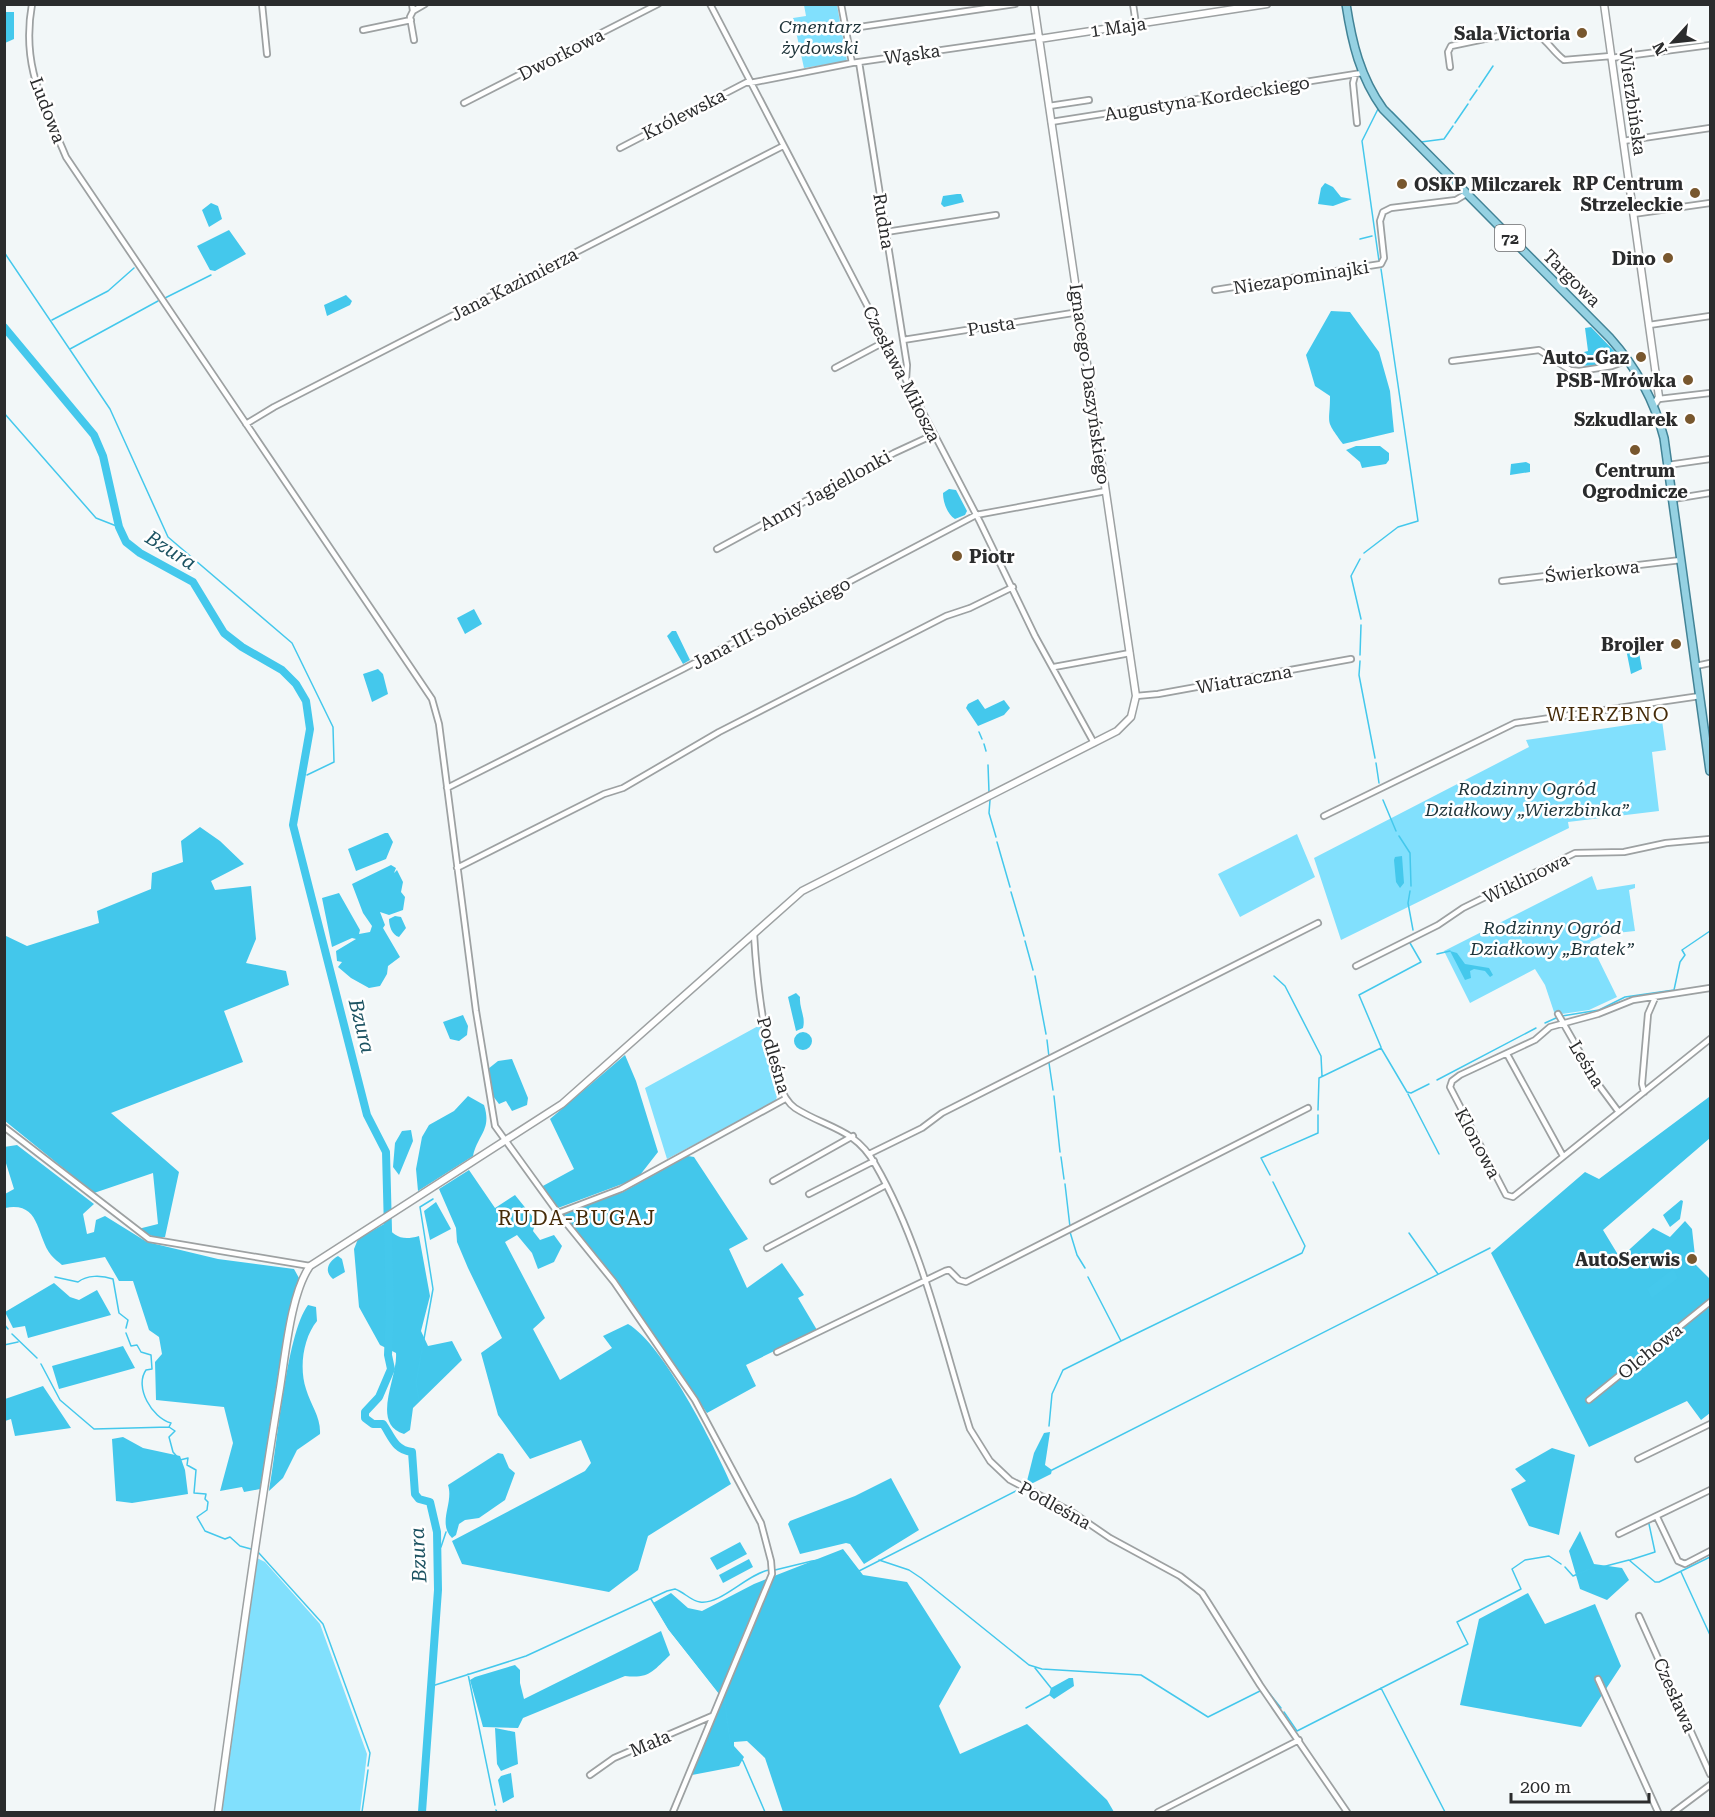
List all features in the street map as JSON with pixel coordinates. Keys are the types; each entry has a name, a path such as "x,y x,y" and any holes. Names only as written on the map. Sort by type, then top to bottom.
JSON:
{"main road":[{"name":"72","path":"1346,4 1358,74"},
{"name":"Targowa","path":"1358,74 1392,118 1628,360 1656,402"},
{"name":"Wierzbińska","path":"1656,402 1664,438 1682,560 1710,771"}],"street":[{"name":"Ludowa","path":"32,4 28,38 31,66 66,157 97,207 427,690 439,724 492,1117 496,1130 558,1213 614,1282 695,1400 757,1516 766,1539 772,1574 673,1812"},
{"path":"262,4 267,54"},
{"path":"414,40 411,21 413,8 425,4"},
{"name":"Dworkowa","path":"464,104 658,4"},
{"name":"Czesława Miłosza","path":"710,4 976,515 1035,636 1094,743"},
{"path":"842,4 852,63"},
{"path":"846,29 1015,4"},
{"name":"Ignacego Daszyńskiego","path":"310,1266 505,1143 581,1089 688,989 809,887 1094,743 1126,724 1134,712 1136,696 1130,652 1034,4"},
{"path":"1133,4 1136,24"},
{"name":"1 Maja","path":"1039,37 1267,4"},
{"name":"Wierzbińska","path":"1604,4 1649,325 1656,402"},
{"path":"363,30 411,21"},
{"path":"1450,67 1448,52 1451,46 1518,32 1529,32 1543,38 1564,60 1611,57 1710,45"},
{"name":"Wąska","path":"750,82 852,63 1039,37"},
{"name":"Rudna","path":"859,62 907,365 906,380"},
{"path":"1357,123 1353,83 1358,74"},
{"name":"Augustyna Kordeckiego","path":"1051,122 1358,74"},
{"name":"Królewska","path":"620,148 750,82"},
{"path":"1048,106 1089,100"},
{"path":"1623,141 1710,128"},
{"name":"Jana Kazimierza","path":"246,424 274,407 783,146"},
{"name":"Niezapominajki","path":"1215,290 1383,263 1380,220 1383,212 1391,208 1456,200 1466,194"},
{"path":"1633,214 1710,203"},
{"path":"886,232 996,214"},
{"name":"Pusta","path":"903,340 1079,312"},
{"path":"1649,325 1710,316"},
{"path":"835,368 886,341"},
{"path":"1452,361 1539,350 1570,370 1579,371 1612,366 1628,360"},
{"path":"1656,402 1710,393"},
{"name":"Anny Jagiellonki","path":"717,549 901,449 933,435"},
{"path":"1668,465 1710,459"},
{"name":"Jana III Sobieskiego","path":"447,788 683,669 976,515 1106,491"},
{"path":"1673,499 1710,493"},
{"name":"Świerkowa","path":"1502,582 1682,560"},
{"path":"458,868 604,794 622,788 719,732 946,616 970,608 1013,587"},
{"path":"1054,667 1130,652"},
{"name":"Wiatraczna","path":"1136,696 1351,659"},
{"path":"1696,666 1710,663"},
{"path":"1324,816 1515,723 1700,696"},
{"name":"Wiklinowa","path":"1356,966 1575,853 1624,852 1666,843 1710,839"},
{"path":"869,1154 922,1128 942,1113 1318,923"},
{"name":"Podleśna","path":"754,934 763,1018 785,1098 796,1108 853,1136 874,1161 926,1279 970,1429 990,1461 1010,1480 1072,1512 1196,1587 1347,1812"},
{"name":"Klonowa","path":"1710,988 1633,1000 1598,1014 1550,1027 1535,1040 1460,1075 1452,1081 1450,1087 1506,1194 1515,1197 1710,1039"},
{"path":"1644,1092 1642,1084 1648,1014 1656,997"},
{"name":"Leśna","path":"1558,1014 1598,1084 1618,1112"},
{"path":"1507,1054 1563,1156"},
{"path":"558,1213 628,1185 785,1098"},
{"path":"777,1352 949,1270 959,1280 966,1281 1308,1108"},
{"path":"4,1127 149,1239 310,1266 302,1282 293,1316 274,1424 218,1812"},
{"path":"773,1181 853,1136"},
{"path":"809,1194 874,1161"},
{"path":"767,1248 886,1185"},
{"name":"Olchowa","path":"1589,1400 1710,1302"},
{"path":"1638,1459 1710,1424"},
{"path":"1619,1534 1710,1490"},
{"path":"1656,1517 1678,1561 1686,1564 1710,1551"},
{"name":"Czesława","path":"1640,1616 1710,1774"},
{"path":"1598,1679 1658,1812"},
{"name":"Mała","path":"590,1775 614,1758 712,1716"},
{"path":"1158,1812 1299,1740"},
{"path":"1674,1812 1710,1785"}],"green space":[{"name":"Cmentarz żydowski","path":"804,5 837,5 847,61 804,68 793,18 806,16"},
{"name":"Rodzinny Ogród Działkowy „Wierzbinka”","path":"1662,720 1666,750 1652,752 1659,811 1568,822 1569,828 1341,940 1314,858 1529,747 1526,740"},
{"path":"1297,834 1315,877 1240,917 1218,874"},
{"name":"Rodzinny Ogród Działkowy „Bratek”","path":"1592,876 1597,890 1635,884 1635,888 1629,890 1635,931 1607,934 1590,942 1617,997 1589,1010 1555,1015 1545,985 1535,969 1470,1003 1444,951"},
{"path":"760,1025 778,1090 776,1101 667,1159 645,1088"},
{"path":"257,1558 265,1562 320,1624 367,1754 360,1812 222,1812"}],"shaded area":[{"path":"5,12 14,12 14,39 5,43"},
{"path":"1325,183 1333,187 1341,197 1352,199 1333,206 1318,204 1321,188"},
{"path":"961,194 964,202 944,207 941,204 943,196"},
{"path":"211,203 218,206 222,219 209,227 202,210"},
{"path":"229,230 246,254 215,271 210,270 197,246"},
{"path":"346,295 352,301 350,305 327,316 324,305"},
{"path":"1331,311 1350,312 1379,352 1390,391 1394,432 1343,444 1333,430 1329,422 1330,396 1315,386 1306,355"},
{"path":"1591,327 1620,357 1594,366 1566,362 1564,357 1588,351 1585,328"},
{"path":"1356,446 1380,446 1389,453 1389,460 1386,464 1362,468 1360,462 1346,450"},
{"path":"1526,462 1530,464 1530,472 1510,475 1511,464"},
{"path":"949,489 956,490 967,511 965,515 955,519 948,511 944,500 943,493"},
{"path":"474,609 482,624 465,634 457,618"},
{"path":"672,631 676,631 690,660 683,664 667,636"},
{"path":"1635,645 1638,647 1642,669 1631,674 1626,649"},
{"path":"378,669 383,674 388,694 372,702 363,674"},
{"path":"978,699 985,709 1004,700 1010,708 1004,715 978,726 966,708 968,704"},
{"path":"200,827 220,841 244,864 211,881 215,890 251,886 256,939 246,963 286,971 289,985 224,1011 243,1062 111,1113 179,1172 165,1237 156,1238 138,1229 158,1224 153,1173 94,1193 5,1121 4,935 27,946 99,923 97,911 151,889 152,873 183,862 181,841"},
{"path":"388,833 393,842 386,859 356,871 348,849"},
{"path":"1402,856 1404,883 1400,888 1396,882 1394,860 1395,857"},
{"path":"391,865 396,868 394,873 397,870 403,882 401,892 405,897 403,910 389,915 380,912 385,925 383,928 400,957 388,966 387,974 380,986 369,988 351,978 338,967 342,962 337,961 336,951 356,939 352,938 332,947 322,898 339,893 360,930 359,934 370,932 372,926 363,913 352,884"},
{"path":"395,916 401,917 406,928 399,937 393,932 389,919"},
{"path":"1450,951 1457,953 1465,964 1489,968 1493,975 1490,977 1485,971 1474,969 1470,971 1471,978 1465,980"},
{"path":"796,993 800,997 804,1024 803,1028 796,1031 788,997"},
{"path":"463,1015 468,1026 467,1035 459,1041 450,1039 443,1022"},
{"path":"803,1032 809,1035 812,1041 809,1047 803,1050 797,1047 794,1041 797,1035"},
{"path":"625,1055 636,1081 658,1152 640,1175 633,1180 558,1208 541,1187 574,1169 550,1119"},
{"path":"512,1059 528,1098 527,1105 512,1111 506,1101 499,1104 493,1096 488,1069 498,1061"},
{"path":"468,1096 484,1105 486,1113 485,1126 473,1156 418,1191 416,1169 422,1137 429,1125 454,1111"},
{"path":"1709,1097 1710,1138 1603,1230 1620,1258 1653,1228 1670,1237 1685,1221 1692,1229 1696,1265 1710,1279 1710,1413 1701,1420 1687,1401 1589,1447 1491,1253 1585,1172 1599,1179"},
{"path":"411,1130 413,1141 399,1175 393,1167 395,1143 402,1131"},
{"path":"17,1145 94,1204 83,1214 87,1234 94,1232 96,1220 105,1216 147,1242 218,1259 294,1269 299,1278 281,1356 260,1489 244,1492 242,1487 220,1491 233,1443 224,1407 156,1400 155,1362 162,1354 159,1337 149,1330 133,1281 119,1281 105,1257 62,1265 46,1247 31,1215 17,1207 5,1208 5,1194 14,1189 5,1160 4,1147"},
{"path":"688,1156 694,1157 748,1239 729,1249 747,1288 782,1263 804,1295 798,1298 817,1330 746,1365 756,1386 707,1413 589,1246 563,1214 623,1192"},
{"path":"469,1170 495,1208 515,1195 536,1221 533,1231 540,1240 554,1235 562,1246 554,1262 538,1269 532,1253 517,1235 505,1242 545,1318 533,1329 560,1380 612,1348 603,1336 628,1324 642,1335 671,1373 713,1445 731,1484 648,1536 638,1570 609,1592 462,1564 452,1541 585,1471 591,1463 581,1440 530,1459 498,1415 481,1353 502,1338 457,1242 456,1228 439,1189"},
{"path":"1681,1200 1683,1201 1680,1219 1670,1227 1663,1215"},
{"path":"436,1202 451,1229 430,1240 424,1211"},
{"path":"384,1224 399,1237 419,1236 430,1296 421,1331 428,1346 452,1341 462,1360 413,1408 410,1430 404,1434 394,1428 387,1410 396,1353 380,1345 359,1307 354,1249 358,1239"},
{"path":"338,1256 342,1259 345,1272 333,1279 328,1273 328,1266"},
{"path":"1673,1269 1678,1278 1652,1298 1647,1289"},
{"path":"54,1283 70,1297 79,1300 97,1290 111,1315 28,1338 25,1326 13,1328 5,1312"},
{"path":"308,1305 316,1307 317,1321 308,1336 303,1372 306,1389 319,1422 320,1434 297,1450 283,1478 269,1491 288,1366 300,1320"},
{"path":"123,1346 135,1368 59,1389 52,1366"},
{"path":"43,1386 71,1428 15,1436 11,1419 5,1421 5,1399"},
{"path":"1050,1432 1045,1465 1052,1470 1051,1474 1029,1485 1027,1481 1034,1453 1044,1433"},
{"path":"123,1437 143,1448 180,1456 185,1470 188,1494 132,1503 116,1501 112,1439"},
{"path":"1552,1448 1575,1455 1559,1535 1529,1526 1511,1489 1526,1481 1515,1469"},
{"path":"498,1453 503,1454 509,1468 515,1473 505,1500 479,1518 465,1520 459,1524 456,1535 452,1538 446,1526 448,1485"},
{"path":"891,1478 919,1530 864,1564 850,1544 846,1543 800,1554 788,1524 790,1521 855,1496"},
{"path":"1580,1531 1594,1564 1622,1568 1629,1580 1607,1600 1580,1589 1569,1551"},
{"path":"740,1542 747,1554 717,1570 710,1558"},
{"path":"843,1549 863,1575 907,1582 961,1667 939,1706 960,1754 1027,1724 1107,1800 1114,1812 783,1812 765,1758 747,1741 734,1742 734,1746 744,1757 739,1766 692,1775 723,1699 669,1630 653,1603 671,1593 688,1608 702,1611 754,1584"},
{"path":"749,1559 753,1567 723,1583 719,1575"},
{"path":"1528,1593 1545,1624 1595,1604 1621,1666 1581,1727 1460,1705 1479,1619"},
{"path":"661,1631 670,1655 650,1673 633,1677 625,1676 523,1718 518,1728 483,1727 470,1680 475,1677 515,1665 520,1670 524,1699"},
{"path":"1073,1678 1074,1686 1054,1699 1049,1695 1051,1688"},
{"path":"495,1728 515,1732 518,1764 501,1771 497,1764"},
{"path":"511,1773 514,1797 503,1803 498,1780 501,1776"}],"waterway":[{"path":"1479,87 1493,66"},
{"path":"1470,100 1477,90"},
{"path":"1455,123 1468,104"},
{"path":"1378,109 1362,141 1379,261"},
{"path":"1392,112 1421,142 1444,139 1453,126"},
{"path":"1360,239 1372,236"},
{"path":"4,252 110,409 168,537 292,643 333,727 334,762 307,775"},
{"path":"52,320 108,291 134,268"},
{"path":"1364,553 1398,527 1418,521 1381,269"},
{"path":"165,298 211,275"},
{"path":"70,349 158,301"},
{"name":"Bzura","path":"4,327 94,435 103,456 119,527 126,542 140,553 193,582 224,633 242,647 282,670 296,684 306,701 310,729 293,825 367,1115 386,1152 390,1308 388,1355 391,1369 379,1397 365,1412 365,1418 373,1424 383,1424 397,1445 412,1452 415,1494 419,1499 430,1502 437,1532 438,1590 422,1812"},
{"path":"4,413 96,518 119,527"},
{"path":"1360,559 1351,576 1361,619"},
{"path":"1360,655 1361,625"},
{"path":"1360,661 1359,675 1375,758"},
{"path":"979,732 982,739"},
{"path":"984,744 986,751"},
{"path":"1376,763 1379,783"},
{"path":"988,765 989,792"},
{"path":"990,800 989,813 996,837"},
{"path":"1383,800 1396,831"},
{"path":"1399,836 1410,853 1411,886"},
{"path":"997,842 1010,887"},
{"path":"1410,891 1408,903 1413,930"},
{"path":"1011,892 1024,936"},
{"path":"1562,1016 1599,1010 1625,997 1674,990 1680,962 1685,955 1682,950 1710,931"},
{"path":"1025,941 1033,970"},
{"path":"1381,1047 1359,995 1421,962 1410,943"},
{"path":"1437,954 1450,951"},
{"path":"1035,976 1046,1034"},
{"path":"1274,976 1285,986 1321,1056 1322,1076"},
{"path":"1545,1023 1556,1018"},
{"path":"1437,1080 1536,1028"},
{"path":"1047,1040 1049,1057"},
{"path":"1318,1110 1319,1078 1381,1048 1407,1092 1411,1093 1429,1084"},
{"path":"1049,1063 1053,1090"},
{"path":"1408,1094 1439,1154"},
{"path":"1054,1096 1060,1152"},
{"path":"1270,1175 1261,1158 1318,1133 1318,1115"},
{"path":"1061,1157 1064,1179"},
{"path":"1121,1341 1302,1253 1305,1246 1273,1182"},
{"path":"1065,1184 1070,1227"},
{"path":"419,1399 416,1383 433,1289 420,1207 433,1199"},
{"path":"1070,1232 1077,1255 1085,1268"},
{"path":"1409,1233 1438,1274"},
{"path":"1052,1470 1490,1248"},
{"path":"55,1277 78,1282 94,1276 113,1279 119,1313 128,1320 126,1328"},
{"path":"1049,1426 1052,1394 1063,1370 1121,1341 1088,1277"},
{"path":"4,1324 8,1329"},
{"path":"126,1333 131,1346 137,1345 141,1352 151,1355 152,1369 146,1370 143,1377 144,1393 152,1409 157,1415 171,1423 169,1427 175,1431 169,1437 173,1452 180,1460 188,1458 187,1465 196,1470 194,1493 206,1494 205,1499 208,1502 207,1510 197,1517 205,1531 225,1539 230,1537 240,1546 251,1549"},
{"path":"12,1334 37,1358"},
{"path":"4,1345 18,1342"},
{"path":"41,1364 60,1400 94,1429 169,1427"},
{"path":"775,1570 847,1556 855,1570 859,1571 1018,1490"},
{"path":"1630,1560 1655,1552 1649,1524"},
{"path":"437,1548 441,1547 446,1532"},
{"path":"258,1552 323,1624 370,1753 368,1766"},
{"path":"1284,1712 1297,1731 1468,1644 1457,1622 1521,1589 1512,1569 1525,1560 1549,1556 1561,1564"},
{"path":"1602,1567 1629,1560 1655,1582 1659,1582 1710,1557"},
{"path":"879,1560 909,1570 921,1578 1029,1665 1042,1669 1141,1675 1208,1717 1260,1691"},
{"path":"1565,1567 1573,1576 1595,1567"},
{"path":"432,1686 526,1656 667,1591 675,1589 697,1601 708,1602 769,1570"},
{"path":"1681,1572 1710,1635"},
{"path":"651,1599 669,1629 719,1692"},
{"path":"1035,1668 1051,1688"},
{"path":"468,1674 495,1805"},
{"path":"1265,1688 1281,1708"},
{"path":"1381,1688 1445,1812"},
{"path":"1026,1708 1049,1695"},
{"path":"724,1697 731,1748 743,1761 765,1812"},
{"path":"362,1812 368,1770"}],"place":[{"name":"Sala Victoria","path":"1582,33"},
{"name":"OSKP Milczarek","path":"1402,184"},
{"name":"RP Centrum Strzeleckie","path":"1695,193"},
{"name":"Dino","path":"1668,258"},
{"name":"Auto-Gaz","path":"1641,357"},
{"name":"PSB-Mrówka","path":"1688,380"},
{"name":"Szkudlarek","path":"1690,419"},
{"name":"Centrum Ogrodnicze","path":"1635,450"},
{"name":"Piotr","path":"957,556"},
{"name":"Brojler","path":"1676,644"},
{"name":"AutoSerwis","path":"1692,1259"}],"district":[{"name":"WIERZBNO","path":"1608,714"},
{"name":"RUDA-BUGAJ","path":"577,1218"}]}
